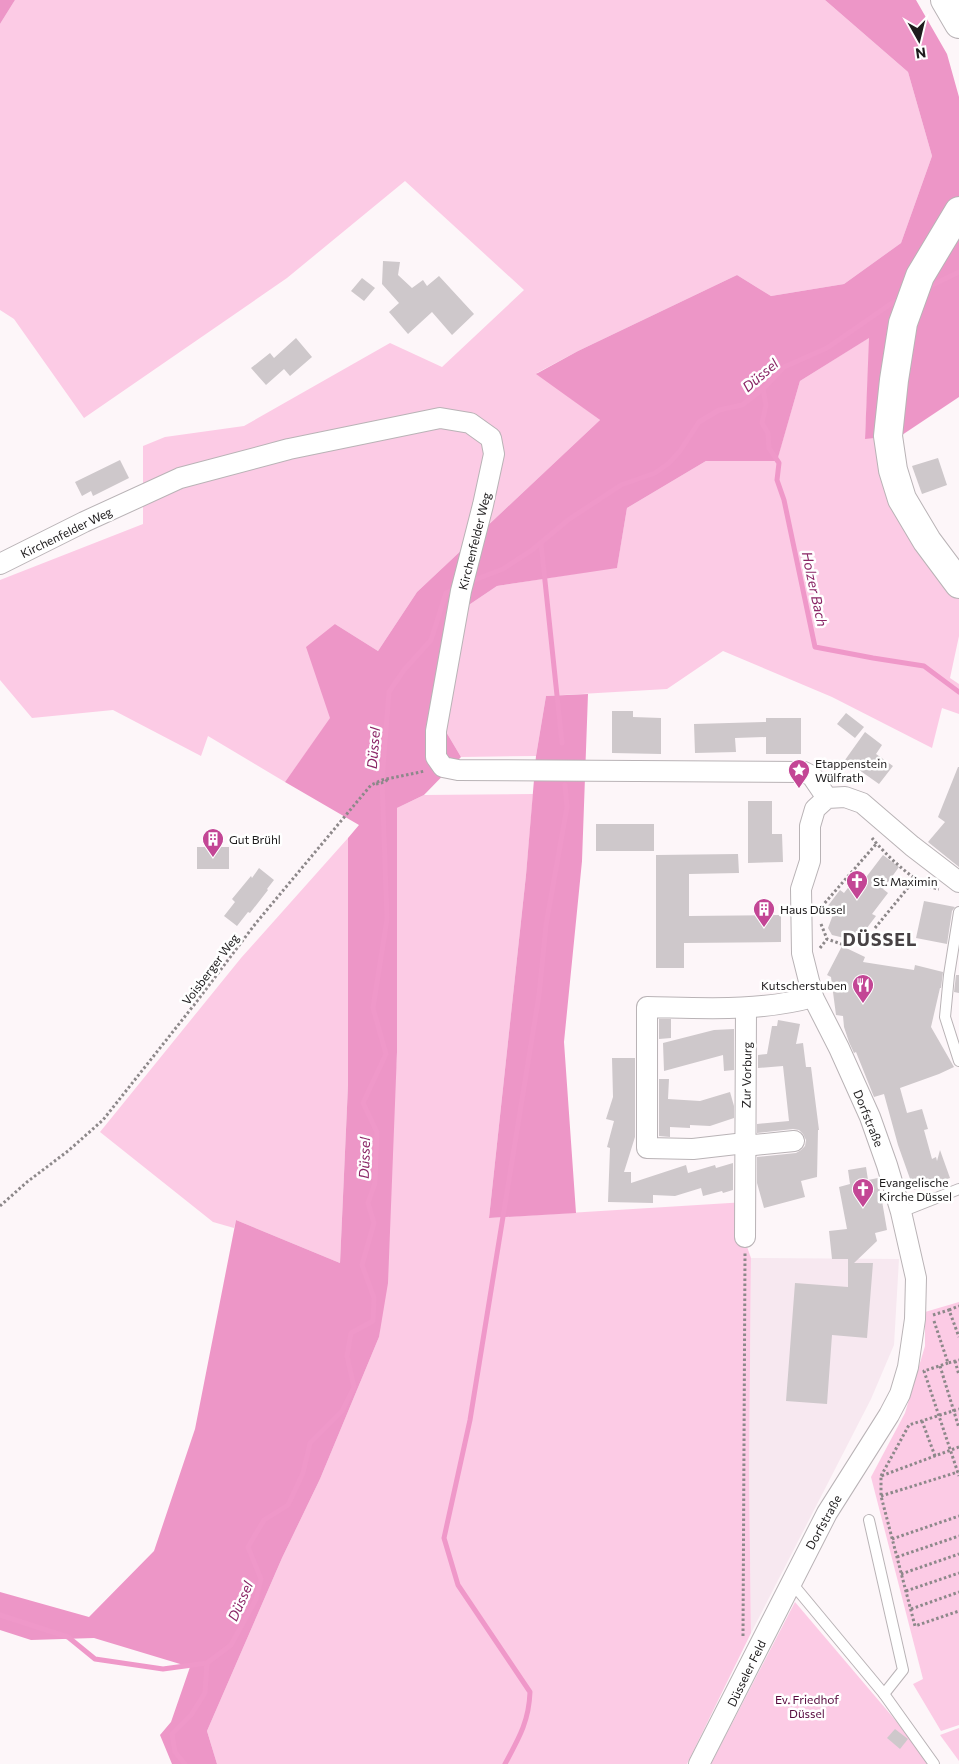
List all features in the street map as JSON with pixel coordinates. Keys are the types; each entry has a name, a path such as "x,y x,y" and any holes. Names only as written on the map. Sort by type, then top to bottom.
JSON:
{"main road":[{"path":"945,0 959,24"},
{"path":"959,211 920,276 903,323 888,436 893,470 902,499 927,541 959,584"}],"street":[{"name":"Kirchenfelder Weg","path":"0,564 84,522 180,478 290,449 440,418 470,422 490,438 494,454 461,591 436,731 436,757 443,767"},
{"path":"443,767 458,770 804,772 812,776 827,798 846,797 862,804 959,882"},
{"name":"Dorfstraße","path":"792,1582 827,1513 889,1415 900,1394 908,1368 916,1319 916,1278 888,1165 870,1117 839,1048 813,997 802,953 801,889 810,861 810,826 815,809 827,798"},
{"path":"794,1141 754,1145 745,1143 693,1149 646,1148 640,1022 647,1007 746,1008 795,1002 813,997"},
{"name":"Zur Vorburg","path":"745,1237 746,1008"},
{"name":"Düsseler Feld","path":"700,1764 792,1582"}],"lane":[{"path":"959,912 949,975 945,1017 959,1061"},
{"path":"901,1212 959,1189"},
{"path":"869,1520 903,1670 884,1694"},
{"path":"792,1582 884,1694 934,1764"}],"path":[{"name":"Voisberger Weg","path":"0,1206 103,1120 256,923 371,785 443,767"},
{"path":"820,914 823,906 877,843"},
{"path":"875,928 916,878"},
{"path":"820,922 827,939 844,944"},
{"path":"743,1639 745,1237"},
{"path":"933,1315 959,1306"},
{"path":"931,1307 935,1328 948,1363"},
{"path":"949,1310 959,1337"},
{"path":"881,1496 959,1473 924,1371 957,1360 959,1375"},
{"path":"940,1366 959,1428"},
{"path":"959,1409 910,1425 881,1476 881,1496 915,1626 959,1611"},
{"path":"922,1421 935,1456"},
{"path":"881,1476 959,1447"},
{"path":"892,1539 959,1516"},
{"path":"897,1557 959,1536"},
{"path":"901,1574 959,1554"},
{"path":"906,1591 959,1574"},
{"path":"911,1609 959,1592"}],"shaded area":[{"path":"0,0 15,0 0,24"},
{"path":"825,0 916,0 947,54 959,97 959,397 902,435 865,439 869,338 800,381 777,461 706,461 627,508 617,568 497,586 445,621 445,730 461,757 424,795 397,808 397,1052 388,1283 379,1337 320,1479 282,1558 207,1731 217,1764 172,1764 160,1735 171,1722 190,1667 94,1638 31,1640 0,1630 0,1592 89,1617 154,1551 195,1429 236,1220 340,1263 348,1085 348,838 359,825 285,782 330,718 306,647 335,624 378,651 417,592 600,420 536,374 578,351 737,275 771,296 844,284 901,243 932,156 908,72"},
{"path":"588,694 582,861 564,1042 576,1213 489,1218 526,875 536,756 546,696"},
{"path":"751,1258 899,1259 894,1345 871,1399 751,1633 749,1472"}],"green space":[{"path":"15,0 825,0 908,72 932,156 901,243 844,284 771,296 737,275 578,351 537,373 600,420 417,592 378,651 335,624 331,718 285,782 208,736 201,756 113,710 32,718 0,680 0,580 143,524 143,446 165,437 244,426 390,343 442,367 524,290 405,181 287,278 84,418 14,319 0,310 0,24"},
{"path":"870,337 865,438 876,437 916,540 959,599 959,636 950,678 959,684 959,714 942,708 932,748 832,697 723,651 667,689 546,696 536,756 461,757 445,730 445,621 497,586 617,567 627,508 706,461 777,460 800,381"},
{"path":"533,794 489,1218 746,1202 745,1241 751,1258 749,1472 751,1633 687,1764 217,1764 207,1731 282,1558 320,1479 379,1337 397,1052 397,808 424,795"},
{"path":"348,838 348,1085 340,1263 236,1220 234,1228 213,1222 100,1132 241,958"},
{"path":"959,1302 959,1725 941,1731 913,1684 923,1679 871,1477 905,1413 925,1346 925,1312"},
{"name":"Ev. Friedhof Düssel","path":"795,1602 908,1735 929,1764 711,1764"},
{"path":"959,1728 959,1761 940,1735"}],"building":[{"path":"383,261 400,262 398,275 412,288 423,280 427,286 439,276 474,314 452,335 432,312 408,334 389,312 399,303 382,284"},
{"path":"362,278 375,288 364,301 351,291"},
{"path":"296,338 312,357 290,376 284,369 266,385 251,368 270,353 274,358"},
{"path":"938,458 947,485 922,494 912,466"},
{"path":"120,460 129,478 93,496 91,491 82,496 75,482"},
{"path":"612,711 633,711 633,717 661,718 661,754 612,753"},
{"path":"846,713 864,727 855,738 837,724"},
{"path":"766,718 801,718 801,754 766,754 766,737 735,738 736,752 695,753 694,724 766,722"},
{"path":"865,732 882,745 876,754 893,766 879,784 845,760"},
{"path":"958,767 959,867 928,842 945,822 938,817"},
{"path":"748,801 772,801 772,834 782,834 783,862 748,863"},
{"path":"596,824 654,824 654,851 596,851"},
{"name":"Gut Brühl","path":"197,847 229,847 229,869 197,869"},
{"path":"738,854 739,873 689,874 689,916 781,915 781,942 684,943 684,968 656,968 656,855"},
{"name":"St. Maximin","path":"883,855 899,867 883,889 888,893 872,914 876,916 857,941 832,935 828,928 834,912 827,907 840,890 844,893 858,875 864,880"},
{"path":"259,868 274,880 250,913 248,912 237,926 224,916 235,902 232,899"},
{"path":"924,901 955,907 952,911 947,944 916,938"},
{"path":"842,946 865,957 863,962 914,970 915,965 943,972 931,1027 954,1067 900,1088 907,1113 922,1109 928,1129 924,1130 932,1159 936,1157 937,1161 940,1150 950,1178 914,1190 898,1145 884,1094 874,1097 856,1052 854,1053 849,1042 843,1016 836,1015 831,977 827,975"},
{"path":"956,975 959,975 959,993 954,992"},
{"path":"659,1019 671,1019 671,1038 659,1039"},
{"path":"778,1020 800,1024 796,1044 803,1043 806,1067 811,1067 819,1130 817,1177 801,1181 805,1197 764,1208 757,1183 757,1157 796,1153 805,1146 806,1140 799,1130 793,1129 757,1133 757,1124 789,1121 783,1066 758,1068 758,1055 767,1054 772,1026 777,1026"},
{"path":"734,1029 734,1070 724,1071 723,1055 664,1071 663,1043 714,1030"},
{"path":"612,1058 635,1058 635,1137 624,1172 631,1172 631,1183 686,1165 688,1173 715,1165 716,1168 733,1163 733,1190 703,1196 701,1188 675,1196 653,1195 653,1203 608,1202 610,1148 607,1147 614,1121 606,1119 613,1097"},
{"path":"659,1079 669,1079 668,1099 700,1101 730,1092 734,1106 734,1118 710,1126 670,1127 670,1137 659,1136"},
{"path":"866,1167 868,1180 878,1178 887,1230 875,1233 877,1241 854,1263 873,1263 867,1338 832,1335 827,1404 786,1401 795,1283 848,1287 848,1259 832,1259 829,1231 847,1229 839,1187 850,1184 848,1170"},
{"path":"895,1729 908,1739 900,1749 887,1738"}],"waterway":[{"name":"Düssel","path":"926,288 959,272"},
{"name":"Düssel","path":"469,582 503,569 532,550 568,520 621,485 655,473 669,463 680,451 699,422 719,410 742,405 763,389 784,367 827,348 892,303 902,299"},
{"name":"Holzer Bach","path":"763,389 766,405 762,423 768,433 769,448 779,463 777,480 784,500 815,647 924,666 959,692"},
{"name":"Düssel","path":"541,543 562,743"},
{"name":"Düssel","path":"185,1764 175,1752 172,1734 191,1715 205,1693 207,1663 231,1645 256,1599 261,1579 248,1547 264,1520 288,1505 303,1473 310,1443 342,1411 354,1387 347,1356 351,1333 373,1321 374,1298 362,1265 374,1223 368,1203 375,1183 377,1132 363,1103 386,1054 373,1008 387,919 382,780 389,692 404,670 431,640 446,593 457,588"},
{"name":"Düssel","path":"505,1764 525,1721 530,1692 458,1585 444,1538 470,1420 539,995 546,925 567,807 565,785"},
{"path":"0,1615 68,1637 95,1659 163,1669 207,1663"}],"place":[{"name":"Etappenstein Wülfrath","path":"799,789"},
{"name":"Gut Brühl","path":"213,858"},
{"name":"St. Maximin","path":"857,900"},
{"name":"Haus Düssel","path":"764,928"},
{"name":"Kutscherstuben","path":"863,1004"},
{"name":"Evangelische Kirche Düssel","path":"863,1208"}],"district":[{"name":"DÜSSEL","path":"880,939"}]}
